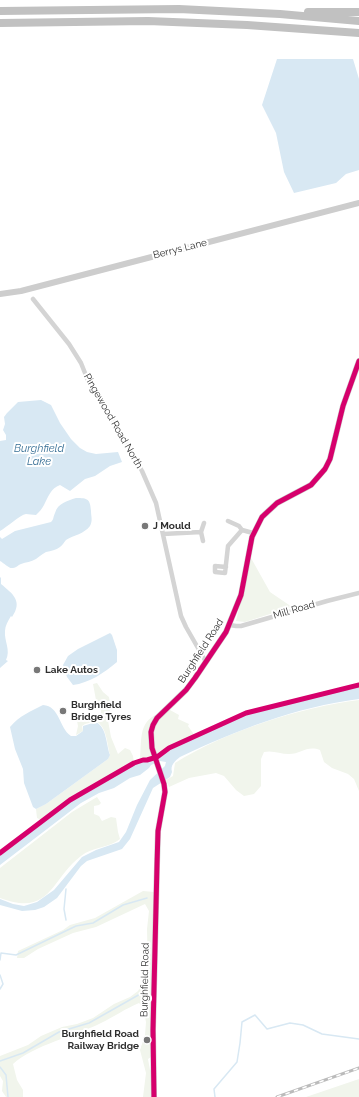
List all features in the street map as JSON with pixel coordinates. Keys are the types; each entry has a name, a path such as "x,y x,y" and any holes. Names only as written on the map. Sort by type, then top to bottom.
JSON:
{"highway":[{"path":"0,11 179,9 280,14 359,21"},
{"path":"280,14 359,12"},
{"path":"0,23 148,21 247,25 343,31 359,34"}],"street":[{"name":"Berrys Lane","path":"0,294 21,290 359,203"},
{"name":"Pingewood Road North","path":"36,300 47,318 69,344 81,363 89,383 129,446 142,471 156,503 181,616 206,662"},
{"name":"Burghfield Road","path":"154,1097 157,865 160,820 165,792 164,784 152,753 152,732 154,722 186,690 230,625 241,595 253,533 262,517 270,509 286,498 307,488 316,481 325,469 330,459 343,406 359,361"},
{"path":"228,521 239,526 242,530 253,533"},
{"path":"202,541 201,532 204,524"},
{"path":"226,567 228,546 242,530"},
{"path":"163,534 201,532"},
{"name":"Mill Road","path":"230,625 242,626 359,593"}],"shaded area":[{"path":"251,558 270,592 292,607 245,622 236,621"},
{"path":"97,683 103,692 109,697 111,709 107,715 111,737 118,754 125,748 130,750 134,763 69,800 41,820 37,818 36,809 46,804 108,759 110,755 104,731 100,724 96,721 82,726 83,731 76,735 78,726 77,721 101,713 101,708 96,700 93,684"},
{"path":"359,700 359,791 354,779 348,774 332,768 324,762 320,750 315,749 308,749 293,754 270,751 264,752 261,759 261,786 254,794 244,796 236,790 224,776 216,773 189,778 169,787 166,780 173,776 175,763 216,741 239,731 288,715 336,703"},
{"path":"170,710 179,715 178,719 189,724 188,726 195,736 169,747 157,756 140,759 142,734 147,722 152,717"},
{"path":"97,797 101,803 94,806 94,814 99,816 102,821 111,817 116,818 120,839 81,856 71,865 48,893 40,899 30,903 17,903 0,898 0,868 72,812"},
{"path":"143,891 154,892 151,1057 148,1059 150,1070 153,1068 151,1097 143,1097 146,1073 140,1050 145,1035 146,1022 143,1007 139,1003 91,1028 43,1046 22,1057 13,1064 17,1080 23,1090 23,1097 6,1097 2,1091 3,1081 0,1076 0,1056 28,1045 41,1036 62,1027 77,1024 93,1018 114,1004 130,997 138,991 148,974 147,929 149,911 145,904 96,927 73,933 38,949 24,958 17,958 18,951 63,930 70,925 95,918"},
{"path":"359,1079 359,1097 306,1097"}],"water":[{"path":"277,59 353,59 359,79 359,170 346,174 336,183 294,193 284,172 276,133 262,105"},
{"name":"Burghfield Lake","path":"41,400 51,405 60,423 71,439 80,448 87,452 96,454 118,452 122,462 110,466 95,476 85,479 70,491 60,485 57,486 50,493 42,508 36,515 23,515 0,531 0,441 6,440 6,435 3,430 5,424 4,417 18,402"},
{"path":"76,498 86,499 90,504 92,520 88,529 66,540 58,548 46,552 34,560 21,564 15,568 10,568 0,561 0,537 2,539 15,531 51,522 58,507 69,500"},
{"path":"0,577 1,584 13,595 17,602 17,606 5,629 8,649 6,660 8,661 0,668"},
{"path":"110,633 117,650 117,662 96,677 73,685 67,677 63,665 68,656 78,649"},
{"path":"359,687 359,699 312,708 267,721 180,757 172,765 170,777 153,788 130,839 122,849 87,861 81,866 57,898 44,907 35,910 22,911 0,905 0,899 24,906 37,902 54,890 82,857 96,850 119,842 126,832 137,805 150,780 165,766 166,762 160,761 151,765 140,775 130,778 114,788 99,793 81,803 0,865 0,855 81,794 116,774 137,764 160,757 161,755 214,728 236,719 274,706"},
{"path":"43,705 49,706 53,709 64,728 71,736 76,736 83,731 83,726 96,722 100,725 104,732 110,755 108,759 46,804 36,809 33,807 24,783 23,769 15,749 10,727 21,717"}],"waterway":[{"path":"66,889 64,909 66,920"},
{"path":"0,960 1,953 16,955 76,926 93,923 123,905 147,898"},
{"path":"0,975 3,984 0,989"},
{"path":"0,1061 23,1053 59,1032 89,1023 142,993"},
{"path":"215,1097 214,1089 237,1062 242,1022 255,1015 267,1029 290,1023 303,1025 322,1034 359,1039"},
{"path":"0,1067 6,1075 8,1097"}],"railway":[{"path":"277,1097 359,1068"}],"cycle path":[{"path":"154,1097 153,1030 158,831 165,792 164,784 152,748 151,732 157,718 186,690 226,632 241,595 252,537 262,517 277,503 311,485 325,469 330,459 343,406 359,361"},
{"path":"0,853 70,800 134,763 157,757 169,748 246,713 359,685"}],"place":[{"name":"J Mould","path":"145,526"},
{"name":"Lake Autos","path":"37,670"},
{"name":"Burghfield Bridge Tyres","path":"63,711"},
{"name":"Burghfield Road Railway Bridge","path":"147,1040"}]}
